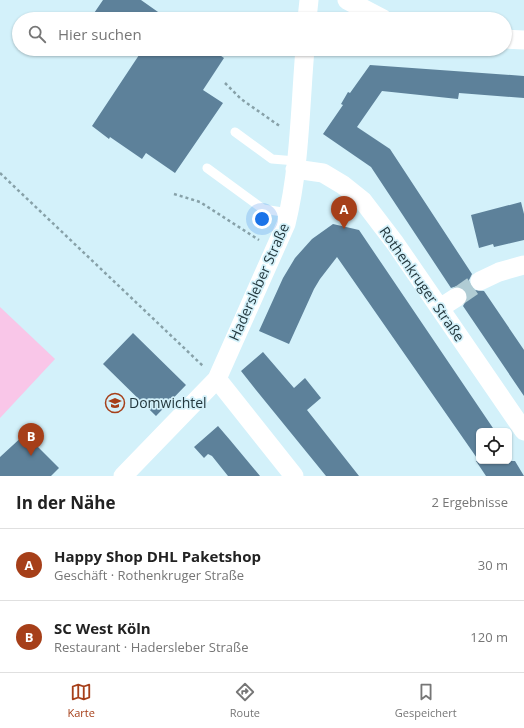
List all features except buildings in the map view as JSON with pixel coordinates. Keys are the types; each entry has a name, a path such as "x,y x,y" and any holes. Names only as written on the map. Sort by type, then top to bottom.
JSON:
{"street":[{"path":"308,12 309,0"},
{"path":"347,0 370,12"},
{"path":"512,39 524,40"},
{"name":"Hadersleber Straße","path":"123,476 217,379 286,224 296,165 304,56"},
{"name":"Rothenkruger Straße","path":"296,165 323,173 343,185 363,201 395,243 524,431"},
{"path":"480,281 499,272 524,265"},
{"path":"440,308 457,297"},
{"path":"217,379 294,476"}],"lane":[{"path":"235,132 272,159 296,165"},
{"path":"207,168 263,209 288,213"}],"path":[{"path":"225,83 241,99 298,139"},
{"path":"0,173 217,379"},
{"path":"174,194 200,202 274,251"}],"shaded area":[{"path":"0,307 55,359 0,418"}],"tunnel":[{"path":"457,297 480,281"}],"place":[{"name":"Happy Shop DHL Paketshop","path":"344,229"},
{"name":"Domwichtel","path":"115,403"},
{"name":"SC West Köln","path":"31,456"}]}
